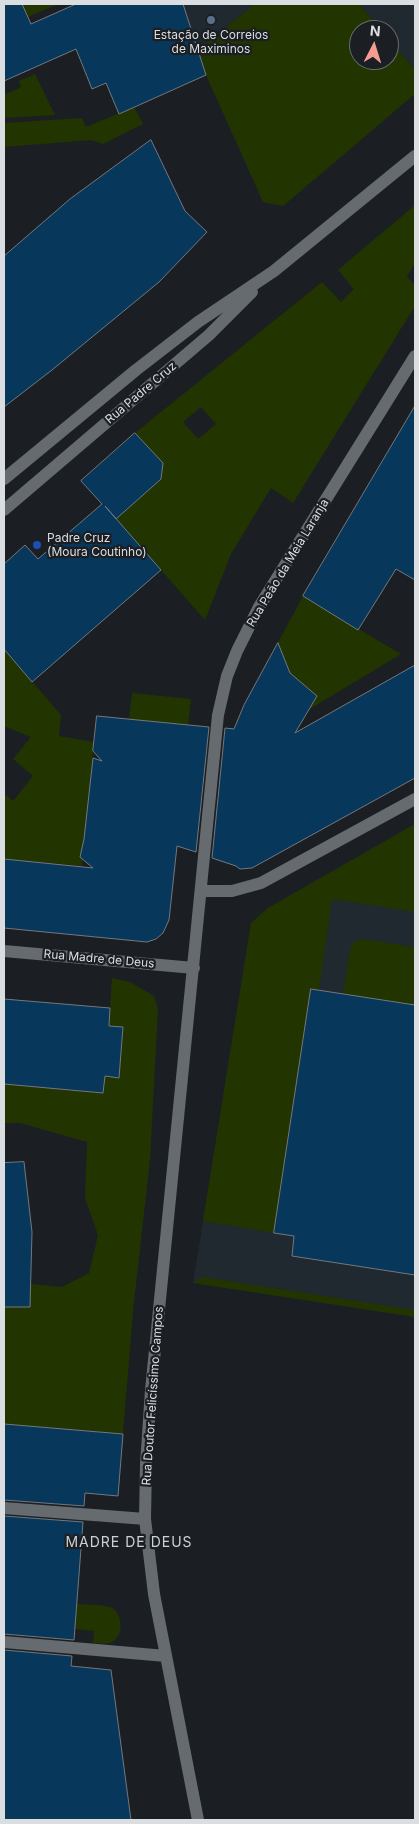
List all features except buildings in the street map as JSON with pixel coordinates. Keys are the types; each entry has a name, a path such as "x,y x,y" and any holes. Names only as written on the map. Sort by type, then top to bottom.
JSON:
{"street":[{"name":"Rua Padre Cruz","path":"4,479 198,322 274,271 415,156"},
{"name":"Rua Padre Cruz","path":"4,510 209,335 274,271"},
{"name":"Rua Peão da Meia Laranja","path":"194,968 218,715 228,676 237,651 259,606 415,356"},
{"path":"202,891 232,892 261,884 415,799"},
{"name":"Rua Madre de Deus","path":"4,951 194,968"},
{"name":"Rua Doutor Felicíssimo Campos","path":"194,968 151,1390 145,1519 154,1594 198,1820"},
{"path":"4,1508 145,1519"},
{"path":"4,1642 166,1656"}],"shaded area":[{"name":"Estação de Correios de Maximinos","path":"182,4 255,4 196,50"},
{"path":"359,4 415,4 415,70 399,51 399,20 373,20"},
{"path":"415,824 415,1317 193,1283 251,923 268,908"}],"green space":[{"path":"22,4 58,4 28,17"},
{"path":"255,4 359,4 373,20 349,20 349,70 399,70 399,51 415,70 415,94 283,206 263,202 196,50"},
{"path":"35,74 55,115 4,118 4,95 21,87 19,81"},
{"path":"134,107 143,124 103,144 91,140 4,147 4,123 82,118 86,127"},
{"path":"415,205 415,263 407,276 415,286 415,306 293,503 271,488 231,554 205,620 116,519 162,463 135,433 322,282 341,302 354,289 338,270","holes":["201,407 216,424 198,439 183,422"]},
{"path":"303,596 401,654 285,724 305,686 290,673 283,657 273,652"},
{"path":"4,649 61,715 59,736 94,742 82,866 4,859 4,794 13,801 33,776 13,759 31,737 4,726"},
{"path":"132,693 191,699 188,725 129,719"},
{"path":"415,824 415,912 332,899 319,990 311,989 274,1233 203,1221 251,923 268,908"},
{"path":"362,939 415,947 415,1005 343,994 350,948 354,942"},
{"path":"112,978 130,982 154,996 158,1009 150,1160 133,1311 123,1434 4,1424 4,1299 30,1302 31,1284 62,1287 89,1273 98,1235 85,1198 87,1142 20,1123 4,1123 4,1084 103,1093 105,1076 119,1078 123,1028 109,1026"},
{"path":"203,1277 415,1310 415,1317 193,1283"},
{"path":"77,1604 105,1606 116,1611 121,1625 116,1639 108,1643 93,1643 94,1631 75,1629"}],"place":[{"name":"Estação de Correios de Maximinos","path":"211,20"},
{"name":"Padre Cruz (Moura Coutinho)","path":"37,545"}],"district":[{"name":"MADRE DE DEUS","path":"129,1543"}]}
